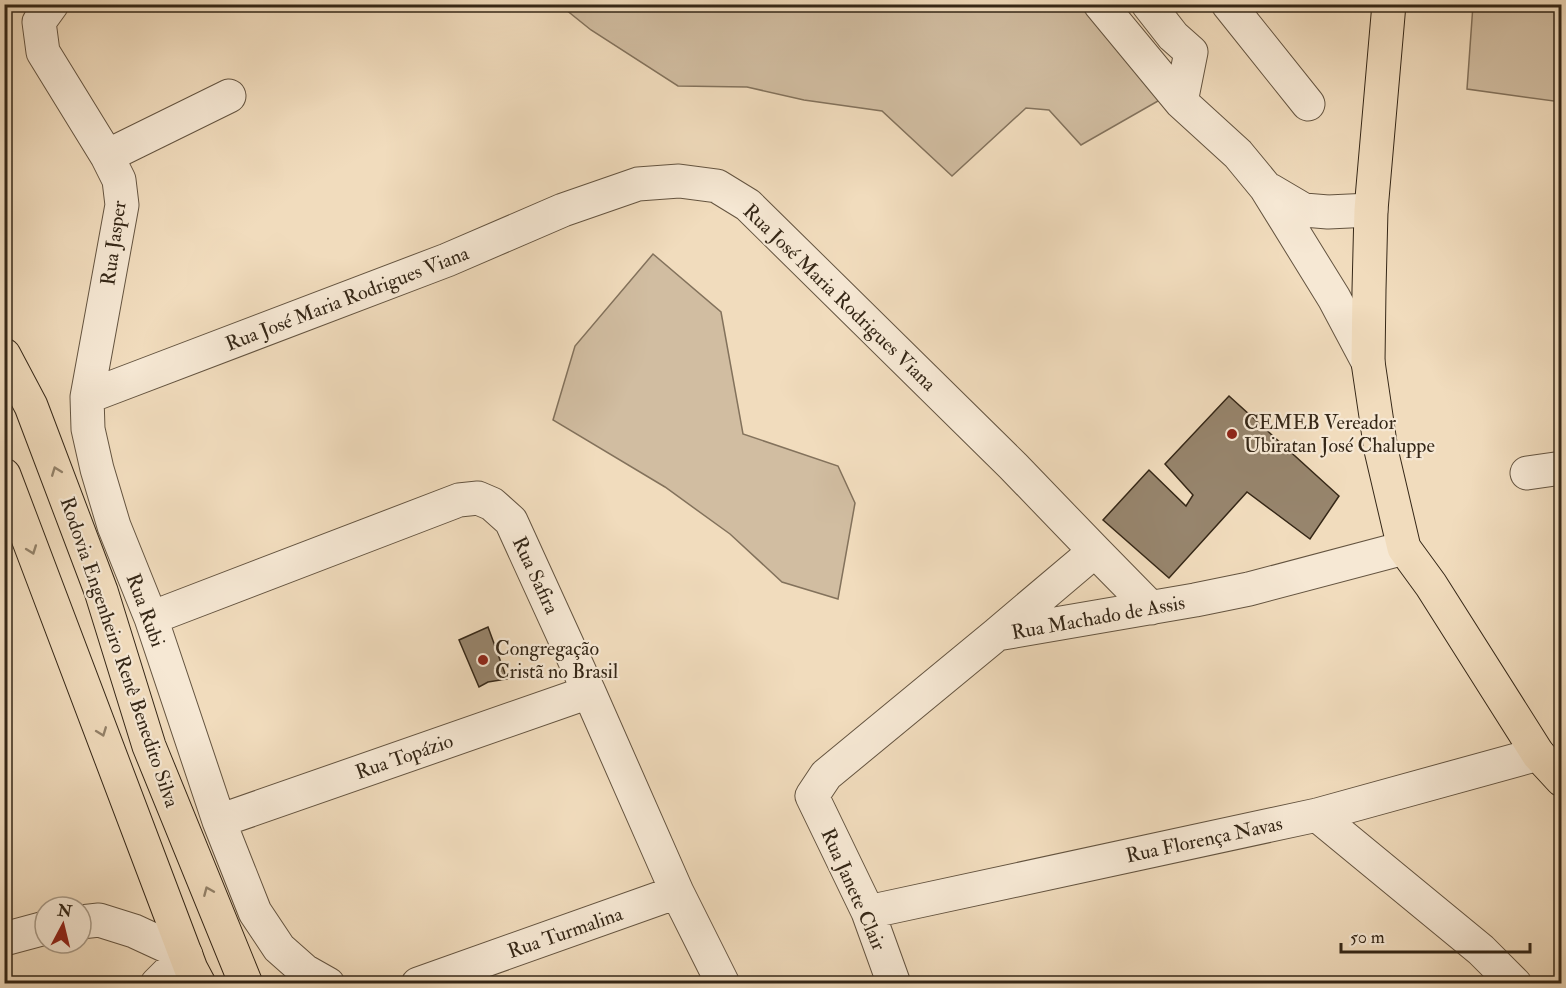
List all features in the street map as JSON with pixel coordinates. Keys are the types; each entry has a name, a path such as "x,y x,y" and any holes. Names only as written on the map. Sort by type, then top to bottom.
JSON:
{"main road":[{"path":"1389,4 1371,210 1368,362 1381,450 1404,548 1431,585 1538,754 1562,780"},
{"name":"Rodovia Engenheiro Renê Benedito Silva","path":"4,355 31,406 102,591 148,746 246,984"},
{"name":"Rodovia Engenheiro Renê Benedito Silva","path":"4,475 192,969"}],"street":[{"name":"Rua Jasper","path":"52,4 39,22 43,52 108,156 118,180 122,205 87,397"},
{"path":"1100,4 1181,102 1238,154 1266,188 1334,298 1368,362"},
{"path":"1148,4 1173,36 1191,52 1181,102"},
{"path":"1228,4 1308,104"},
{"path":"108,156 229,96"},
{"name":"Rua José Maria Rodrigues Viana","path":"87,397 447,260 563,210 638,184 679,181 717,186 748,205 1013,466 1151,608"},
{"path":"1266,188 1304,210 1328,212 1371,210"},
{"name":"Rua Rubi","path":"87,397 88,429 114,526 151,618 219,821"},
{"path":"1527,473 1562,468"},
{"name":"Rua Safira","path":"151,618 459,500 478,498 492,504 511,521 590,692 677,892 723,984"},
{"name":"Rua Machado de Assis","path":"812,796 826,775 997,634 1249,589 1404,548"},
{"path":"997,634 1095,551"},
{"name":"Rua Topázio","path":"219,821 590,692"},
{"name":"Rua Florença Navas","path":"868,912 1317,815 1538,754"},
{"name":"Rua Janete Clair","path":"812,796 868,912 894,984"},
{"path":"1317,815 1481,950 1515,984"},
{"path":"219,821 255,912 279,948 305,970 328,984"},
{"name":"Rua Turmalina","path":"418,984 677,892"},
{"path":"227,934 255,912"},
{"path":"93,921 99,920 134,931 192,969"},
{"path":"4,939 33,931"},
{"path":"157,984 192,969"}],"shaded area":[{"path":"560,5 1082,5 1165,97 1081,145 1049,110 1026,108 952,176 882,111 804,100 747,87 678,86 591,30"},
{"path":"1473,5 1561,5 1561,102 1467,89"},
{"path":"653,254 721,312 743,434 838,466 855,503 838,599 782,582 730,534 665,487 553,420 575,346"}],"building":[{"path":"1229,396 1339,496 1310,539 1247,492 1169,578 1103,520 1149,470 1186,506 1193,495 1165,464"},
{"name":"Congregação Cristã no Brasil","path":"488,627 507,679 488,682 479,687 459,640"}],"place":[{"name":"CEMEB Vereador Ubiratan José Chaluppe","path":"1232,434"},
{"name":"Congregação Cristã no Brasil","path":"483,660"}]}
